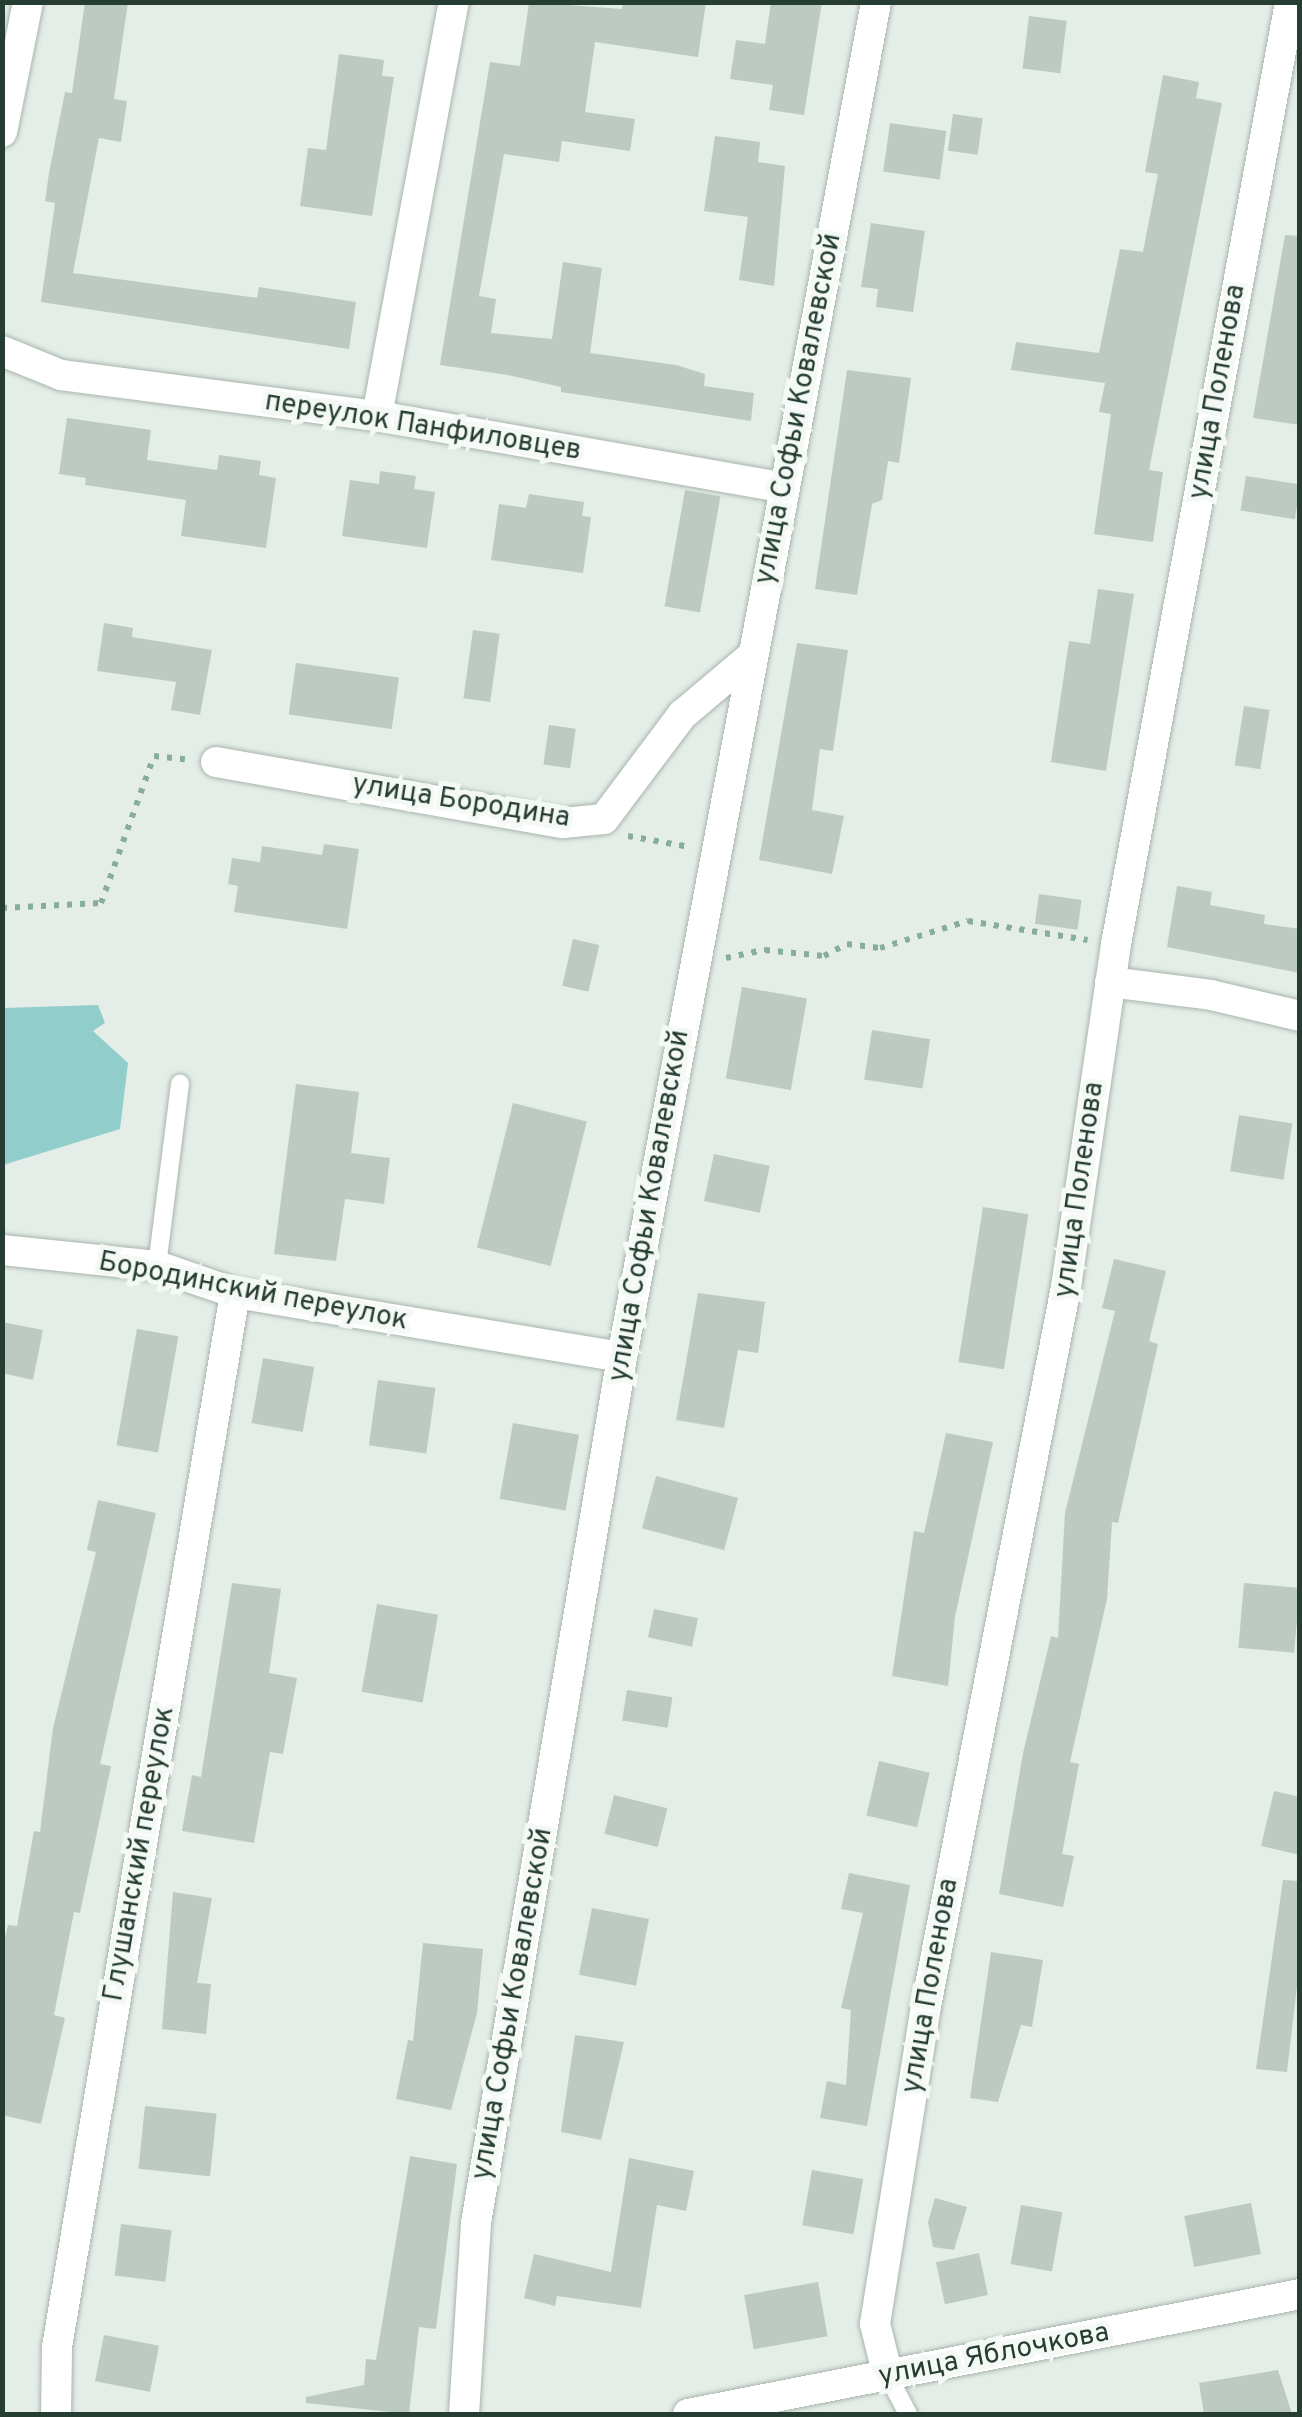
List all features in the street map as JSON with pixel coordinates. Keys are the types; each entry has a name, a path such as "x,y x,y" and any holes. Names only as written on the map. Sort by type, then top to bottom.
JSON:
{"street":[{"path":"2,132 28,2"},
{"path":"377,416 454,2"},
{"name":"улица Софьи Ковалевской","path":"464,2414 476,2223 622,1357 876,2"},
{"name":"улица Поленова","path":"888,2376 874,2324 926,2006 1066,1287 1116,944 1290,2"},
{"name":"переулок Панфиловцев","path":"2,351 61,374 377,416 784,488"},
{"name":"улица Бородина","path":"216,762 563,823 604,820 682,714 752,656"},
{"path":"1110,982 1210,994 1300,1016"},
{"name":"Бородинский переулок","path":"2,1250 157,1266 235,1294 622,1357"},
{"name":"Глушанский переулок","path":"56,2414 56,2347 235,1294"},
{"name":"улица Яблочкова","path":"688,2414 1300,2294"}],"lane":[{"path":"157,1266 180,1083"},
{"path":"888,2376 908,2414"}],"path":[{"path":"2,908 101,903 154,756 216,762"},
{"path":"620,834 716,853"},
{"path":"694,958 750,958 765,950 824,956 846,944 880,948 968,921 1116,944"}],"water":[{"path":"98,1005 105,1023 93,1031 128,1063 120,1129 3,1165 3,1008"}],"building":[{"path":"85,2 128,2 114,99 127,101 121,142 99,138 73,273 257,298 259,287 356,302 349,349 41,302 55,203 45,201 49,173 65,92 72,93"},
{"path":"529,2 622,9 623,2 706,2 698,57 595,42 585,112 635,119 630,151 562,141 559,162 504,154 479,296 496,299 491,333 552,339 563,262 602,268 590,353 676,365 705,374 704,386 754,393 751,421 561,392 561,387 508,375 440,365 490,62 520,66"},
{"path":"771,2 822,2 804,115 769,110 773,85 730,79 736,40 765,44"},
{"path":"1029,16 1067,21 1060,73 1023,69"},
{"path":"339,54 384,60 382,76 394,77 372,216 300,206 308,148 326,150"},
{"path":"1163,75 1199,82 1196,98 1222,103 1149,470 1163,472 1153,542 1094,534 1111,414 1099,412 1105,383 1011,370 1016,342 1099,353 1120,249 1143,252 1158,174 1145,172"},
{"path":"953,114 983,118 978,155 948,151"},
{"path":"890,123 946,131 940,179 883,172"},
{"path":"715,136 760,142 758,162 785,166 774,286 739,280 748,217 704,211"},
{"path":"871,223 925,231 913,312 876,307 878,289 861,287"},
{"path":"1285,235 1300,236 1300,425 1253,418"},
{"path":"847,370 911,378 899,463 888,461 882,500 872,504 857,595 815,589"},
{"path":"67,418 151,430 147,460 217,470 219,455 261,461 259,475 276,478 266,548 181,536 186,500 85,485 86,478 59,474"},
{"path":"380,471 416,476 414,489 435,492 427,548 342,536 350,480 379,484"},
{"path":"1246,476 1300,485 1295,519 1241,511"},
{"path":"685,490 720,496 700,612 665,606"},
{"path":"529,494 584,502 582,516 591,517 583,573 491,560 499,504 526,508"},
{"path":"1098,589 1134,594 1106,771 1051,762 1069,641 1090,644"},
{"path":"104,623 133,628 132,637 212,650 200,715 171,710 176,682 97,671"},
{"path":"473,630 500,634 490,702 463,698"},
{"path":"797,643 848,650 833,751 820,749 812,810 844,816 832,874 759,860"},
{"path":"296,663 399,677 392,729 289,714"},
{"path":"1244,706 1270,710 1260,769 1235,765"},
{"path":"549,725 576,729 570,768 543,765"},
{"path":"324,844 359,849 347,929 234,912 238,886 228,884 232,858 260,862 262,846 322,855"},
{"path":"1177,886 1212,892 1210,905 1265,915 1264,924 1300,929 1300,973 1167,947"},
{"path":"1039,894 1082,900 1077,930 1035,924"},
{"path":"573,939 599,945 589,992 562,986"},
{"path":"742,987 807,998 791,1090 726,1079"},
{"path":"872,1030 930,1039 922,1089 864,1079"},
{"path":"296,1084 359,1092 351,1153 390,1158 384,1204 345,1199 336,1261 274,1254"},
{"path":"513,1103 587,1121 551,1266 477,1248"},
{"path":"1239,1115 1292,1123 1283,1180 1230,1171"},
{"path":"714,1154 770,1166 760,1213 704,1201"},
{"path":"983,1207 1028,1214 1004,1369 958,1362"},
{"path":"1114,1259 1166,1271 1149,1341 1158,1344 1118,1523 1112,1522 1107,1599 1070,1762 1079,1764 1062,1854 1074,1856 1063,1907 999,1894 1023,1753 1051,1636 1058,1638 1065,1513 1115,1311 1102,1308"},
{"path":"698,1293 765,1302 758,1353 738,1350 724,1428 676,1420"},
{"path":"2,1322 43,1330 33,1380 2,1373"},
{"path":"137,1329 178,1336 158,1453 117,1445"},
{"path":"263,1358 314,1367 303,1432 252,1423"},
{"path":"378,1380 435,1388 426,1453 369,1445"},
{"path":"513,1423 579,1435 566,1510 500,1499"},
{"path":"946,1433 993,1442 955,1617 948,1686 892,1676 914,1531 924,1533"},
{"path":"656,1476 738,1498 724,1550 642,1528"},
{"path":"98,1500 156,1513 100,1764 111,1766 80,1913 74,1912 54,2015 65,2018 41,2124 2,2115 2,1950 8,1925 17,1926 34,1831 40,1832 53,1728 96,1552 87,1550"},
{"path":"232,1583 281,1589 269,1673 297,1678 283,1754 270,1752 254,1843 182,1831 192,1775 201,1777"},
{"path":"1244,1583 1300,1588 1294,1653 1238,1648"},
{"path":"377,1604 438,1615 423,1702 362,1692"},
{"path":"654,1609 698,1618 692,1647 648,1637"},
{"path":"627,1690 672,1697 668,1728 622,1721"},
{"path":"879,1761 930,1773 917,1827 866,1816"},
{"path":"1274,1791 1300,1797 1300,1855 1261,1846"},
{"path":"614,1795 667,1808 658,1847 604,1834"},
{"path":"849,1873 910,1885 867,2126 820,2118 827,2081 846,2085 851,2010 841,2008 863,1913 841,1909"},
{"path":"1283,1880 1300,1881 1300,1960 1287,2072 1256,2069"},
{"path":"173,1892 212,1898 197,1983 211,1984 206,2034 162,2029"},
{"path":"592,1908 649,1919 636,1986 579,1975"},
{"path":"423,1943 483,1949 477,2013 451,2110 396,2099 408,2040 413,2041"},
{"path":"991,1952 1043,1960 1032,2027 1021,2025 998,2102 970,2098"},
{"path":"575,2035 624,2042 601,2140 561,2132"},
{"path":"145,2106 217,2114 210,2176 138,2169"},
{"path":"410,2156 457,2164 436,2329 419,2327 409,2414 306,2403 306,2397 364,2385 366,2359 376,2360"},
{"path":"629,2158 694,2171 686,2211 657,2205 641,2308 557,2296 555,2306 524,2298 534,2254 611,2272"},
{"path":"812,2170 863,2179 853,2234 802,2225"},
{"path":"935,2198 967,2207 954,2250 933,2247 928,2222"},
{"path":"1251,2203 1261,2254 1194,2267 1184,2216"},
{"path":"1021,2205 1062,2212 1052,2271 1011,2264"},
{"path":"121,2224 172,2230 165,2282 115,2276"},
{"path":"979,2253 988,2295 945,2304 936,2262"},
{"path":"818,2282 828,2336 754,2349 744,2295"},
{"path":"104,2335 159,2346 150,2392 95,2381"},
{"path":"1278,2370 1292,2414 1204,2414 1199,2383"}]}
